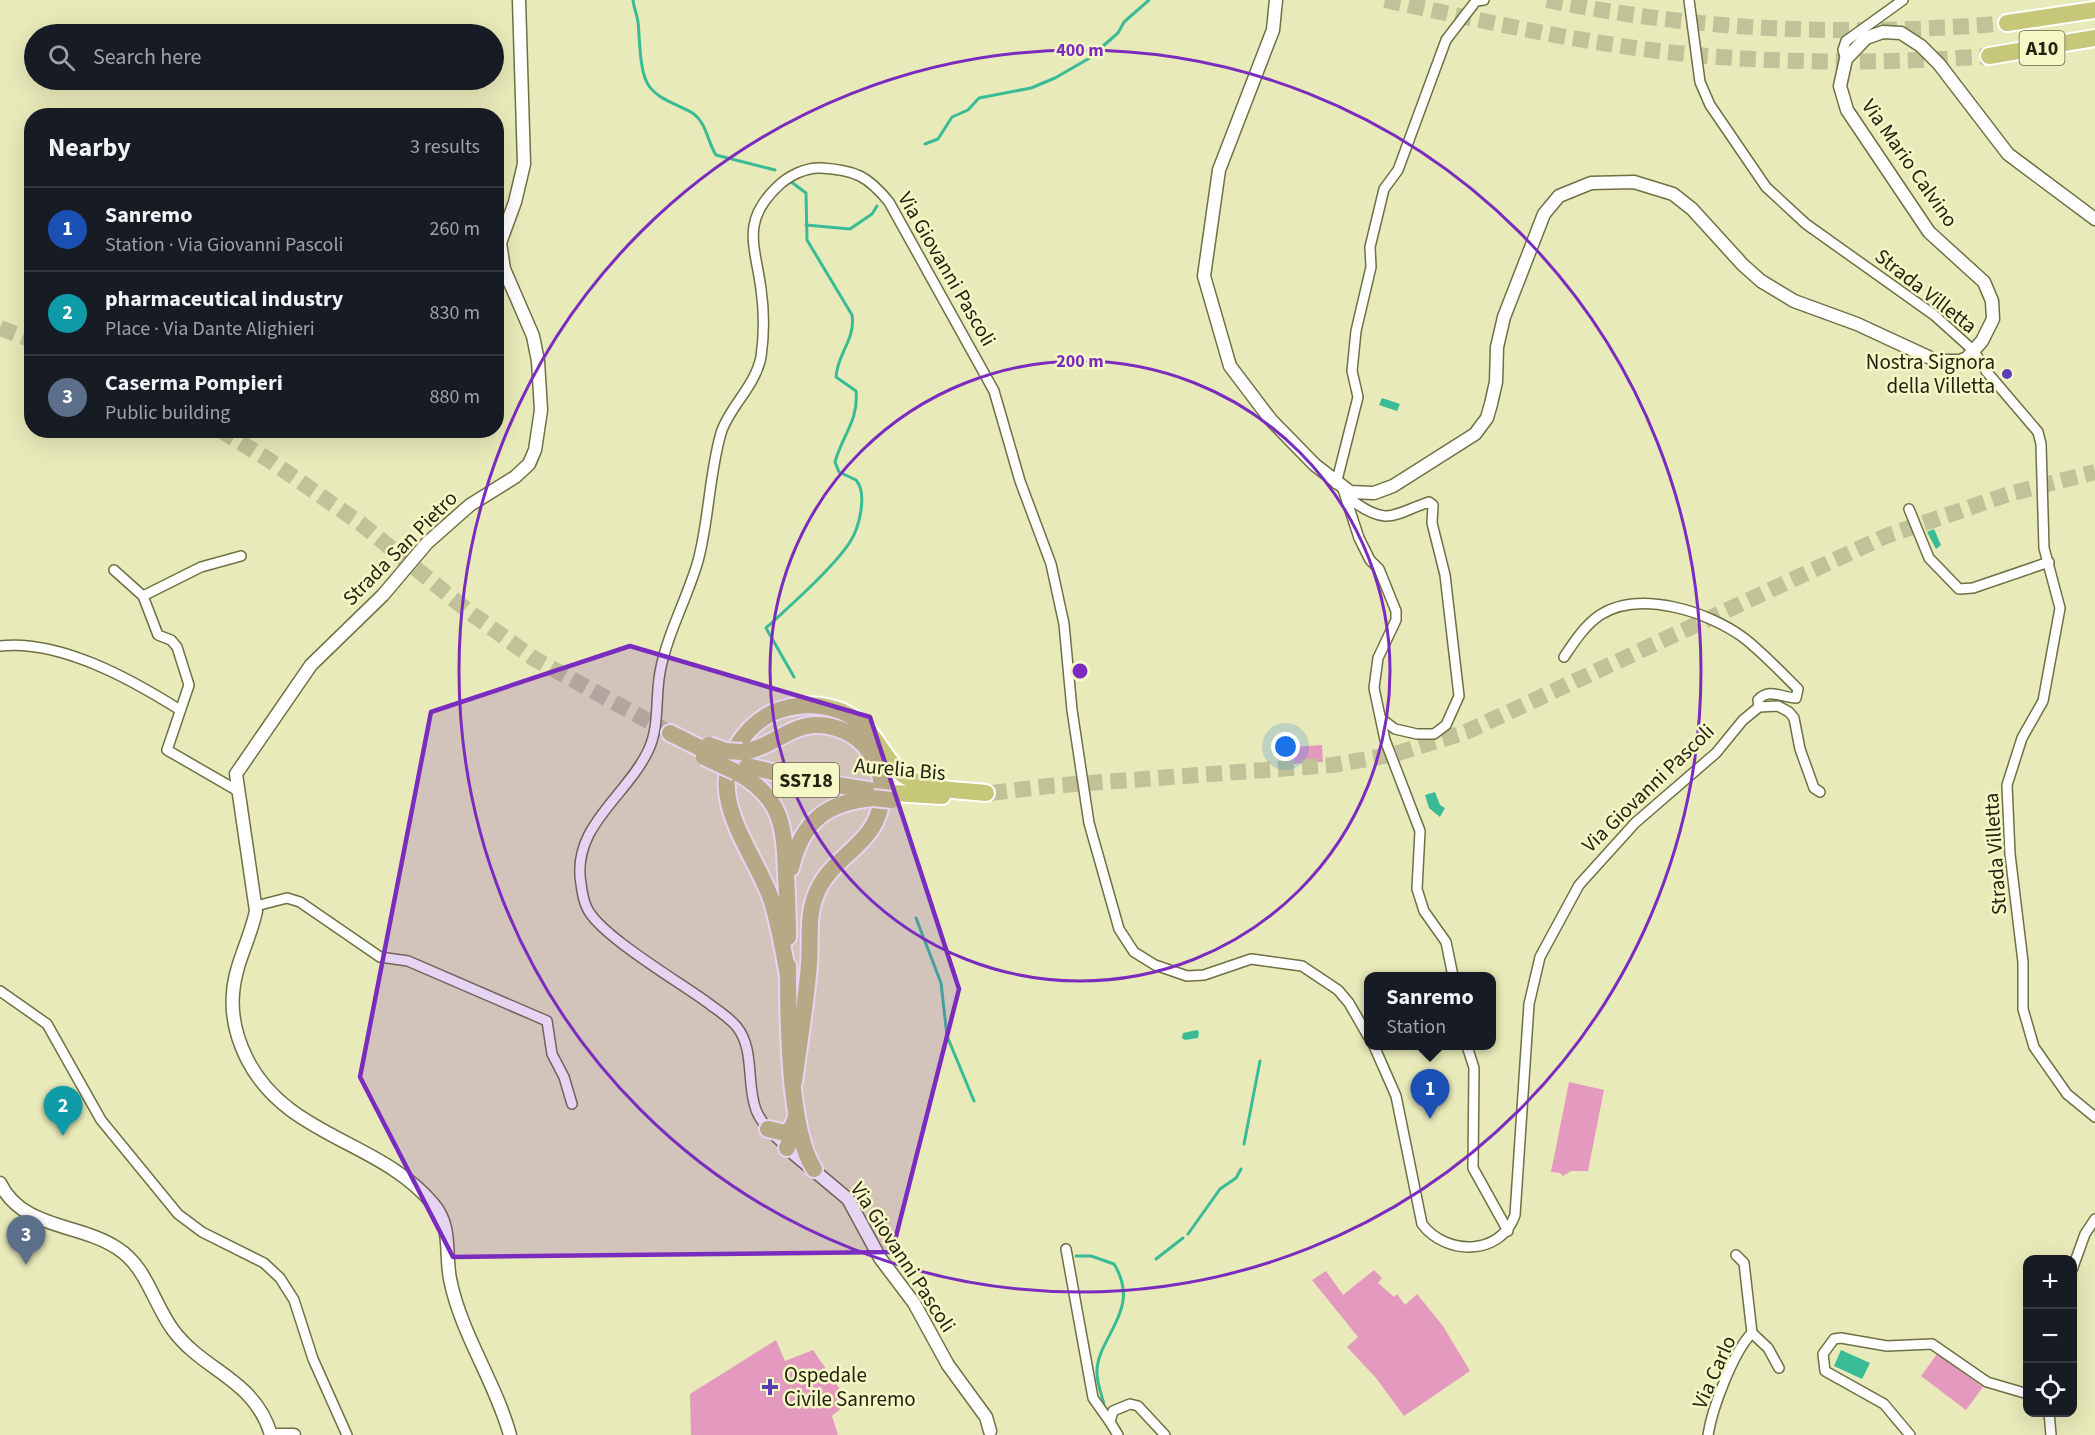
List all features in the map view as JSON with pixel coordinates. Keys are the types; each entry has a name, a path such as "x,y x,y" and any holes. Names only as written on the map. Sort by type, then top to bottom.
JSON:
{"highway":[{"name":"A10","path":"2007,23 2095,10"},
{"name":"A10","path":"1989,56 2095,38"},
{"name":"Aurelia Bis","path":"676,736 707,751 739,763 874,794 951,796 988,793 934,787 914,780 902,773 871,732 858,721 831,708 809,705 792,707 778,711 754,724 738,744 728,764 726,791 732,814 770,897 788,976"},
{"path":"794,1082 807,988 810,915 815,896 830,872 870,833 881,810 882,781 878,765 868,749 851,735 832,727 814,725 794,729 758,749 739,763 753,782 767,795 781,821 785,841 788,976 794,1082 797,1124 814,1169"},
{"path":"788,919 790,871 805,831 829,809 874,794"},
{"path":"768,1129 785,1133 797,1124"},
{"path":"787,1148 797,1124"}],"street":[{"name":"Strada San Pietro","path":"504,232 515,202 524,164 519,0"},
{"path":"1276,0 1273,30 1219,170 1204,276 1230,366 1271,420 1343,488 1354,502 1380,516 1402,515 1429,502 1433,505 1434,537 1445,575 1459,696 1455,711 1446,725 1434,734 1417,734 1395,729 1383,720"},
{"path":"1452,972 1446,942 1424,911 1417,889 1420,831 1385,740 1383,720 1374,688 1375,669 1397,615 1379,569 1370,560 1359,538 1343,488 1358,397 1352,371 1356,331 1371,267 1370,247 1384,189 1398,170 1446,40 1479,0"},
{"name":"Strada Villetta","path":"1689,0 1700,82 1710,105 1766,187 1806,224 1934,315 1974,351 1986,371 2038,432 2041,444 2044,548 2060,608 2043,701 2022,738 2007,785 2010,854 2023,962 2023,1009 2034,1047 2067,1094 2095,1117"},
{"path":"1903,0 1846,41 1843,50 1846,59 1866,38 1883,32 1901,33 1910,38 1939,64 2008,154 2095,219"},
{"name":"Via Mario Calvino","path":"1846,59 1840,86 1847,110 1929,232 1984,282 1992,301 1993,319 1974,351"},
{"name":"Via Giovanni Pascoli","path":"988,1434 986,1417 948,1365 914,1302 880,1258 848,1199 787,1148 768,1129 756,1111 747,1049 737,1026 671,975 617,940 594,919 587,909 579,865 583,843 595,821 620,793 647,754 655,733 659,675 665,651 698,560 722,430 745,394 760,359 762,290 754,259 752,230 762,202 784,180 812,167 844,169 872,181 889,202 994,391 1020,481 1059,589 1089,823 1119,929 1134,952 1155,966 1187,976 1204,975 1251,959 1302,966 1338,990 1349,1003 1364,1029"},
{"path":"1343,488 1374,493 1393,486 1475,434 1487,418 1491,404 1497,347 1504,317 1545,214 1559,196 1591,183 1634,182 1673,194 1692,208 1743,265 1761,281 1794,301 1857,324 1937,361 1960,362 1974,351"},
{"name":"Strada San Pietro","path":"504,269 533,336 538,361 541,410 536,450 528,464 515,477 470,505 427,543 383,594 312,665 236,774 256,906 253,927 236,968 232,996 237,1038 256,1076 277,1102 418,1187 436,1207 443,1221 449,1249 450,1278 460,1310 480,1364 501,1402 510,1435"},
{"path":"1909,509 1929,558 1959,589 1973,588 2049,562"},
{"path":"143,596 201,567 241,556"},
{"path":"114,570 143,596 158,635 171,640 177,647 189,685 167,750 238,791"},
{"name":"Via Giovanni Pascoli","path":"1508,1231 1516,1205 1529,1004 1540,957 1579,885 1635,823 1716,753 1743,720 1759,707 1758,700 1764,694 1777,693 1796,698 1798,689 1744,639 1698,613 1686,609 1650,605 1616,608 1591,623 1564,657"},
{"path":"0,646 18,644 71,654 140,685 180,710"},
{"path":"1759,707 1778,706 1794,718 1800,749 1814,788 1820,792"},
{"path":"256,906 287,898 300,902 380,957 408,961 547,1021 552,1054 564,1077 572,1104"},
{"path":"0,991 47,1024 101,1120 178,1214 202,1232 264,1263 280,1278 294,1300 313,1359 347,1435"},
{"path":"1376,1050 1396,1096 1422,1224 1430,1235 1458,1247 1490,1243 1508,1231 1473,1168 1474,1068 1468,1050"},
{"path":"0,1183 16,1205 27,1212 117,1247 135,1263 173,1330 204,1361 236,1382 252,1397 272,1435 294,1435"},
{"path":"2077,1258 2085,1234 2095,1218"},
{"path":"1066,1249 1093,1398 1118,1435"},
{"path":"1736,1256 1744,1263 1752,1333"},
{"name":"Via Carlo","path":"1708,1435 1712,1414 1726,1379 1752,1333 1758,1336 1768,1348 1779,1368"},
{"path":"1910,1435 1884,1404 1825,1371 1823,1354 1834,1339 1841,1338 1887,1346 1932,1344 1987,1382 2023,1393"},
{"path":"1110,1422 1113,1412 1118,1407 1133,1404 1165,1435"},
{"path":"2049,1417 2051,1435"}],"highlighted area":[{"path":"630,646 870,717 959,989 892,1252 453,1257 360,1077 431,712"}],"shaded area":[{"path":"1382,398 1400,404 1397,411 1379,405"},
{"path":"1934,529 1941,545 1936,549 1927,532"},
{"path":"1322,745 1323,762 1292,764 1291,747"},
{"path":"1435,792 1440,805 1445,808 1440,817 1429,808 1425,795"},
{"path":"1197,1030 1198,1038 1185,1040 1182,1038 1183,1033"},
{"path":"1569,1082 1604,1090 1588,1171 1571,1171 1563,1176 1560,1173 1551,1172"},
{"path":"1374,1270 1382,1278 1378,1283 1394,1297 1397,1294 1405,1305 1417,1294 1443,1326 1470,1371 1404,1416 1376,1378 1347,1347 1358,1337 1312,1280 1326,1271 1343,1295"},
{"name":"Ospedale Civile Sanremo","path":"776,1340 785,1361 813,1350 842,1392 846,1404 832,1416 838,1435 691,1435 690,1394"},
{"path":"1841,1350 1870,1363 1862,1379 1834,1366"},
{"path":"1937,1354 1983,1387 1966,1410 1921,1376"}],"waterway":[{"path":"633,0 638,22 643,72 653,91 696,116 704,126 716,155 775,170"},
{"path":"925,144 938,139 952,117 968,110 979,98 1031,88 1055,78 1088,59 1118,33 1124,22 1149,0"},
{"path":"790,181 806,193 807,240 852,315 851,332 839,361 836,377 856,391 855,411 835,462 839,472 856,480 860,486 862,502 850,542 811,586 766,628 794,677"},
{"path":"806,225 850,229 872,214 877,206"},
{"path":"916,918 941,983 947,1036 974,1101"},
{"path":"1244,1144 1260,1061"},
{"path":"1188,1234 1220,1189 1236,1178 1241,1169"},
{"path":"1156,1259 1183,1238"},
{"path":"1076,1256 1091,1256 1114,1264 1122,1281 1121,1310 1103,1347 1097,1373 1104,1405"}],"tunnel":[{"path":"1385,0 1561,36 1707,56 1788,61 1909,60 1989,56"},
{"path":"1547,0 1661,19 1776,28 1892,30 2007,23"},
{"path":"0,328 24,337"},
{"path":"233,438 360,523 468,611 533,658 670,733"},
{"path":"991,793 1049,786 1333,765 1395,754 1466,732 1886,536 2009,494 2095,472"}],"place":[{"name":"Nostra Signora della Villetta","path":"2007,374"},
{"name":"Sanremo","path":"1430,1119"},
{"name":"pharmaceutical industry","path":"63,1136"},
{"name":"Caserma Pompieri","path":"26,1265"},
{"name":"Ospedale Civile Sanremo","path":"770,1387"}]}
